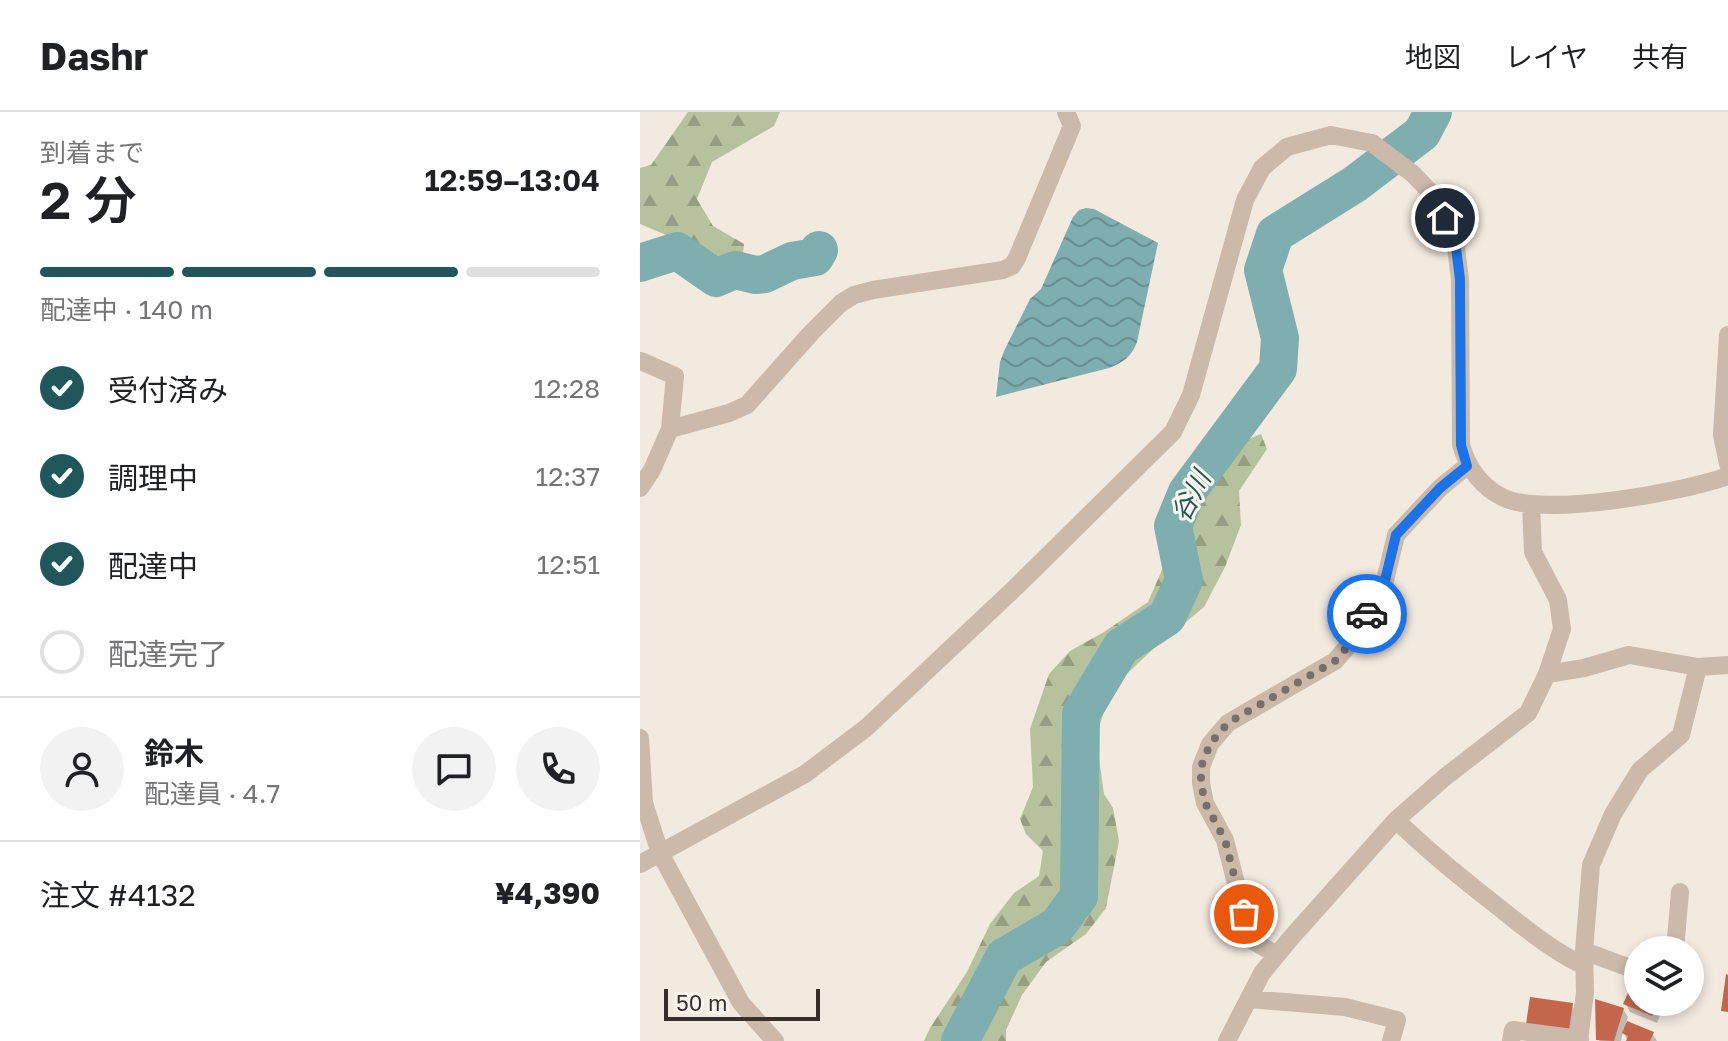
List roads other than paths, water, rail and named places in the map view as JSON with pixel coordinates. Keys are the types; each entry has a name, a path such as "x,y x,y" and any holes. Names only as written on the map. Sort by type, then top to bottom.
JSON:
{"street":[{"path":"670,429 747,405 811,333 841,303 854,295 1012,266 1072,126 1066,112"},
{"path":"640,864 805,774 866,728 1016,587 1173,432 1191,395 1245,200 1262,168 1287,147 1331,135 1372,143 1413,174 1435,197 1455,240 1460,279 1461,445 1467,466 1486,487 1504,498 1531,504 1566,504 1636,497 1705,484 1728,476"},
{"path":"1728,335 1722,435 1728,464"},
{"path":"640,488 652,470 670,429 675,376 641,361"},
{"path":"1277,955 1250,939 1225,840 1205,803 1201,767 1210,744 1228,723 1335,661 1348,646 1383,589 1396,535 1440,488 1467,466"},
{"path":"1227,1041 1262,973 1396,820 1445,777 1528,713 1547,674 1562,629 1558,600 1533,552 1529,517 1531,504"},
{"path":"1547,674 1584,668 1629,655 1698,667 1728,665"},
{"path":"1511,1041 1513,1030 1580,1040 1591,865 1613,814 1640,770 1681,735 1698,667"},
{"path":"640,738 644,803 660,853 741,1003 775,1041"},
{"path":"1396,820 1435,857 1528,933 1559,954 1624,968"},
{"path":"1676,936 1680,892"},
{"path":"1249,999 1345,1007 1397,1020 1391,1041"}],"water":[{"path":"1086,208 1094,209 1158,243 1135,347 1119,364 1109,368 996,397 1004,351 1030,299 1041,289 1073,217"}],"waterway":[{"name":"谷川","path":"960,1041 1004,957 1057,926 1079,896 1081,714 1121,647 1167,617 1184,580 1173,526 1187,492 1278,369 1280,338 1263,270 1275,234 1355,184 1422,133 1433,112"},
{"path":"640,263 677,251 716,278 735,270 765,274 792,261 815,257 819,250"}]}
